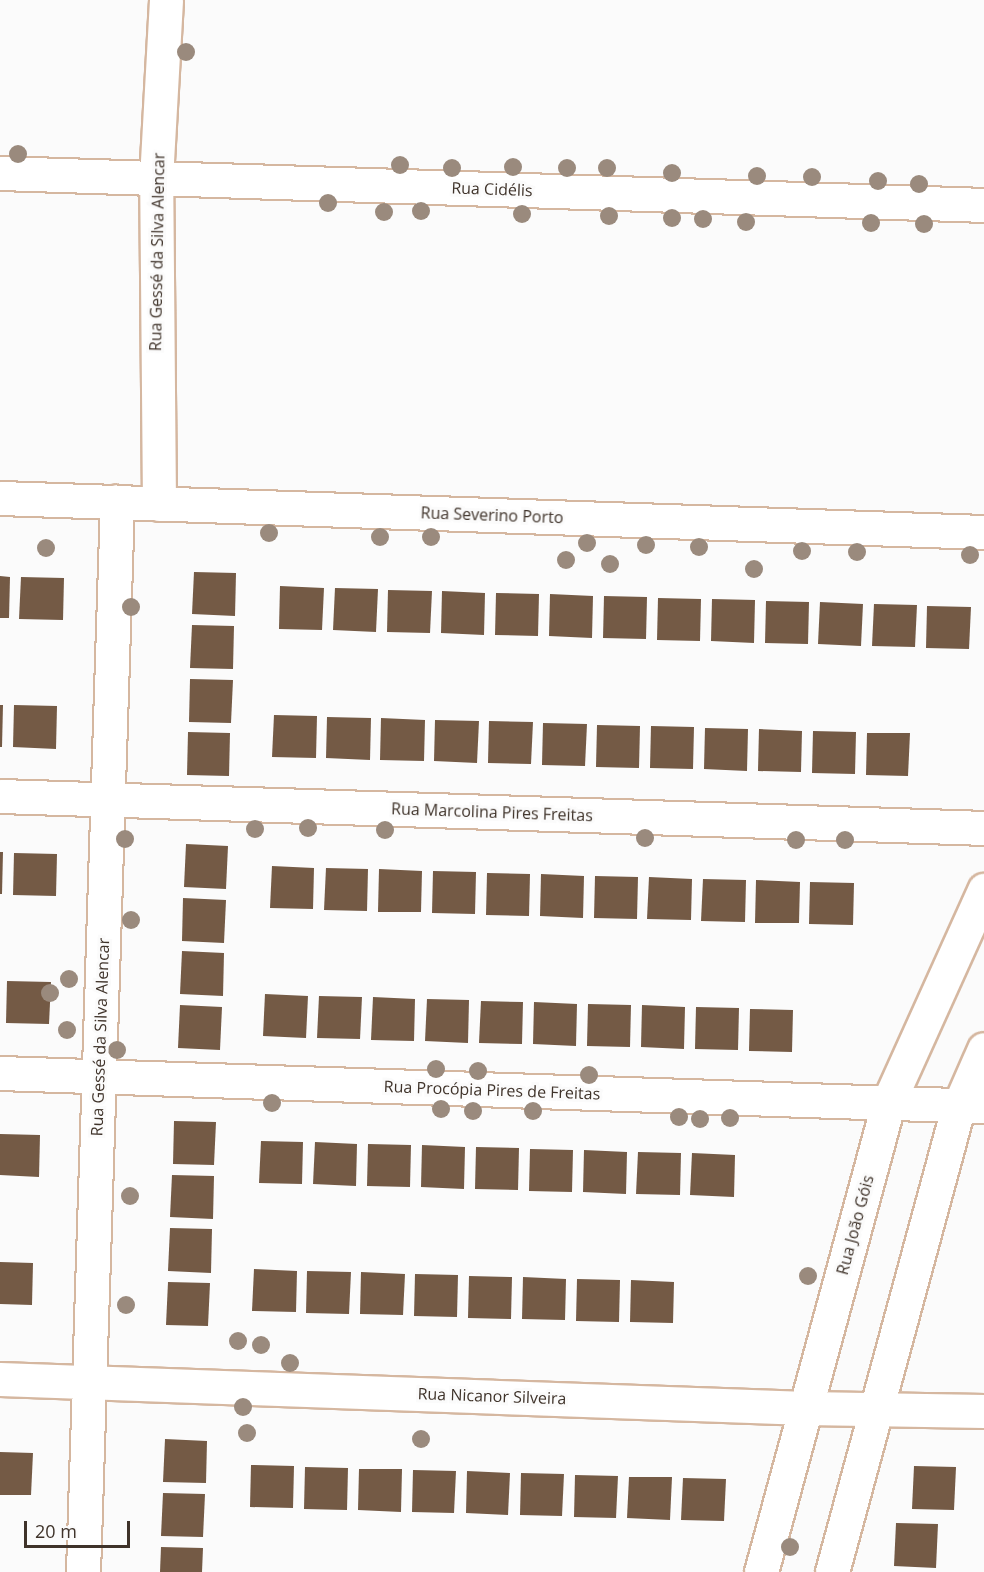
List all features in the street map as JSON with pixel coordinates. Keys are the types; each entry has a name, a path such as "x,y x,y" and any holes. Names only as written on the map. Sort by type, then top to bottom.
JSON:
{"street":[{"name":"Rua Gessé da Silva Alencar","path":"159,504 156,178 166,0"},
{"name":"Rua Cidélis","path":"0,173 984,205"},
{"name":"Rua Severino Porto","path":"0,498 984,532"},
{"name":"Rua Gessé da Silva Alencar","path":"82,1572 117,502"},
{"name":"Rua Marcolina Pires Freitas","path":"0,796 984,828"},
{"name":"Rua João Góis","path":"761,1572 888,1103 984,890"},
{"path":"832,1572 877,1408 972,1106 984,1049"},
{"name":"Rua Procópia Pires de Freitas","path":"0,1073 972,1106"},
{"name":"Rua Nicanor Silveira","path":"0,1379 806,1408 984,1411"}],"building":[{"path":"194,572 236,573 235,616 192,614"},
{"path":"0,576 10,577 9,618 0,618"},
{"path":"21,577 64,578 63,620 19,619"},
{"path":"280,586 324,588 322,630 279,629"},
{"path":"335,588 378,589 376,632 333,630"},
{"path":"388,590 432,591 430,633 387,632"},
{"path":"442,591 485,593 484,635 441,633"},
{"path":"496,593 539,594 538,636 495,635"},
{"path":"550,594 593,596 592,638 549,636"},
{"path":"604,596 647,597 646,639 603,638"},
{"path":"658,598 701,599 700,641 657,640"},
{"path":"712,599 755,600 754,643 711,641"},
{"path":"766,601 809,602 808,644 765,643"},
{"path":"820,602 863,604 861,646 818,644"},
{"path":"874,604 917,605 915,647 872,646"},
{"path":"927,606 971,607 969,649 926,648"},
{"path":"192,625 234,626 233,669 190,668"},
{"path":"190,679 233,680 231,723 189,722"},
{"path":"0,705 3,705 2,747 0,747"},
{"path":"14,705 57,706 56,749 13,747"},
{"path":"274,715 317,716 316,758 272,757"},
{"path":"327,717 371,718 370,760 326,758"},
{"path":"381,718 425,720 424,761 380,760"},
{"path":"435,720 479,721 477,763 434,761"},
{"path":"489,721 533,722 531,764 488,763"},
{"path":"543,723 587,724 585,766 542,765"},
{"path":"597,725 640,726 639,768 596,767"},
{"path":"651,726 694,727 693,769 650,768"},
{"path":"705,728 748,729 747,771 704,769"},
{"path":"759,729 802,731 801,772 758,771"},
{"path":"813,731 856,732 855,774 812,773"},
{"path":"188,732 230,733 229,776 187,775"},
{"path":"867,733 910,733 908,776 866,775"},
{"path":"186,844 228,846 226,889 184,887"},
{"path":"0,852 3,852 2,894 0,894"},
{"path":"14,853 57,854 56,896 13,895"},
{"path":"272,866 314,868 313,909 270,908"},
{"path":"326,868 368,869 367,911 324,910"},
{"path":"379,869 422,871 421,912 378,912"},
{"path":"433,871 476,872 475,914 432,913"},
{"path":"487,873 530,874 529,916 486,915"},
{"path":"541,874 584,876 583,918 540,916"},
{"path":"595,876 638,877 637,919 594,918"},
{"path":"649,877 692,879 691,920 647,919"},
{"path":"703,879 746,880 745,922 701,921"},
{"path":"756,880 800,882 799,923 755,923"},
{"path":"810,882 854,883 853,925 809,924"},
{"path":"183,898 226,900 224,943 182,941"},
{"path":"182,951 224,953 223,996 180,994"},
{"path":"7,981 51,982 49,1024 6,1023"},
{"path":"265,994 308,996 306,1038 263,1036"},
{"path":"319,996 362,997 360,1039 317,1038"},
{"path":"373,997 415,999 414,1041 371,1040"},
{"path":"427,999 469,1000 468,1043 425,1041"},
{"path":"481,1001 523,1002 522,1044 479,1043"},
{"path":"534,1002 577,1004 576,1046 533,1044"},
{"path":"588,1004 631,1005 630,1047 587,1046"},
{"path":"180,1005 222,1007 220,1050 178,1048"},
{"path":"642,1005 685,1007 684,1049 641,1047"},
{"path":"696,1007 739,1008 738,1050 695,1049"},
{"path":"750,1009 793,1010 792,1052 749,1051"},
{"path":"174,1121 216,1122 214,1165 173,1164"},
{"path":"0,1134 40,1135 39,1177 0,1175"},
{"path":"261,1141 303,1142 302,1184 259,1183"},
{"path":"315,1142 357,1144 356,1186 313,1184"},
{"path":"368,1144 411,1145 410,1187 367,1186"},
{"path":"422,1145 465,1147 464,1189 421,1187"},
{"path":"476,1147 519,1148 518,1190 475,1189"},
{"path":"530,1149 573,1150 572,1192 529,1191"},
{"path":"584,1150 627,1152 626,1194 583,1192"},
{"path":"638,1152 681,1153 680,1195 636,1194"},
{"path":"692,1153 735,1155 734,1197 690,1195"},
{"path":"172,1175 214,1176 213,1219 170,1217"},
{"path":"170,1228 212,1229 211,1273 168,1271"},
{"path":"0,1262 33,1263 32,1305 0,1304"},
{"path":"254,1269 297,1271 296,1312 252,1311"},
{"path":"307,1271 351,1272 349,1314 306,1313"},
{"path":"361,1272 405,1274 403,1315 360,1314"},
{"path":"415,1274 458,1275 457,1317 414,1316"},
{"path":"469,1276 512,1277 511,1319 468,1318"},
{"path":"523,1277 566,1279 565,1320 522,1319"},
{"path":"577,1279 620,1280 619,1322 576,1321"},
{"path":"631,1280 674,1282 673,1323 630,1322"},
{"path":"168,1282 210,1283 208,1326 166,1325"},
{"path":"165,1439 207,1441 206,1483 163,1482"},
{"path":"0,1452 33,1453 31,1495 0,1495"},
{"path":"251,1465 294,1466 293,1508 250,1507"},
{"path":"914,1466 956,1467 954,1510 912,1509"},
{"path":"305,1467 348,1468 347,1510 304,1509"},
{"path":"359,1469 402,1469 401,1512 358,1510"},
{"path":"413,1470 456,1471 454,1513 412,1512"},
{"path":"467,1471 510,1473 508,1515 466,1513"},
{"path":"521,1473 564,1474 562,1516 520,1515"},
{"path":"575,1475 618,1476 616,1518 574,1517"},
{"path":"629,1477 672,1477 670,1520 627,1518"},
{"path":"683,1478 726,1479 724,1521 681,1520"},
{"path":"163,1493 205,1494 203,1537 161,1536"},
{"path":"896,1523 938,1524 936,1568 894,1566"},
{"path":"161,1547 203,1548 202,1572 160,1572"}]}
